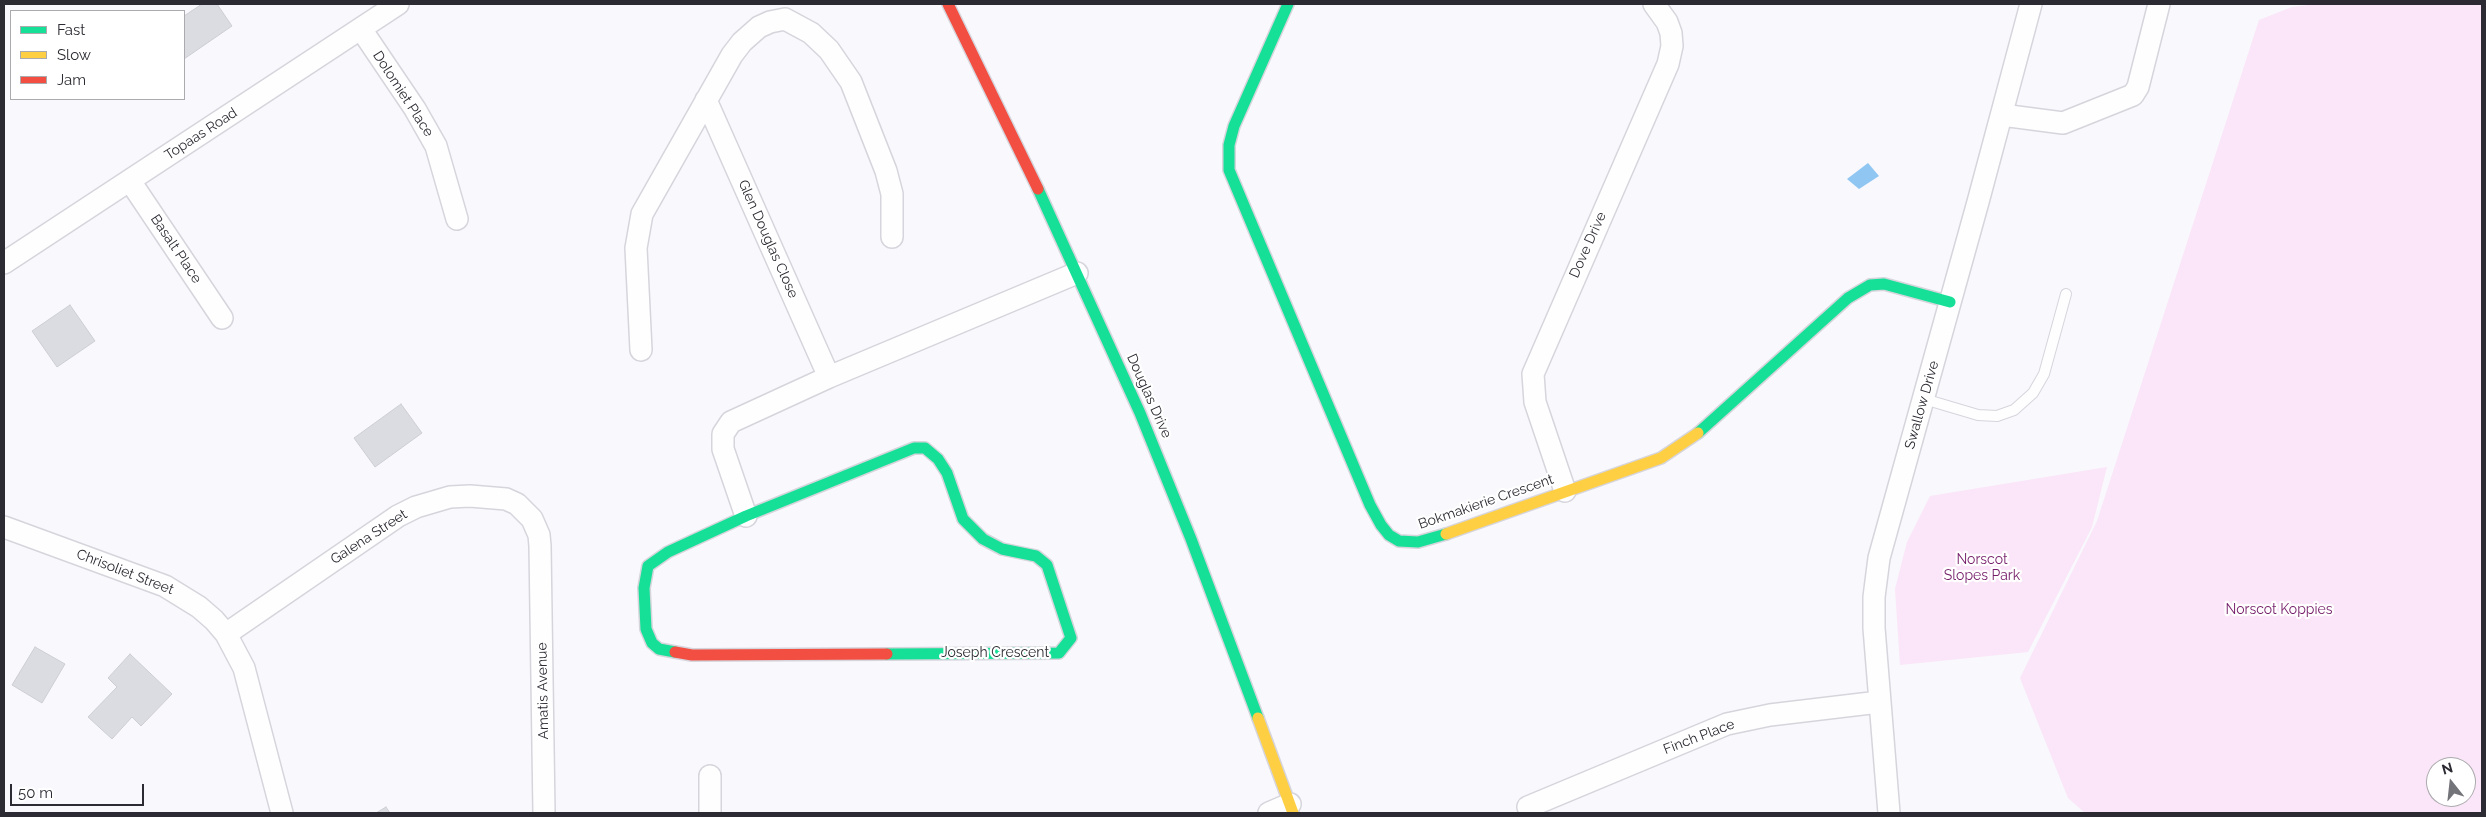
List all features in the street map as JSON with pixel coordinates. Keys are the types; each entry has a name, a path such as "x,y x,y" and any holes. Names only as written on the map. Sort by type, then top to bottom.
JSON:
{"street":[{"name":"Topaas Road","path":"4,263 398,4"},
{"name":"Douglas Drive","path":"948,4 1077,273 1170,485 1292,809"},
{"name":"Bokmakierie Crescent","path":"1288,4 1234,126 1229,145 1229,170 1370,505 1381,525 1399,541 1418,542 1447,534 1565,491 1640,467 1685,444 1848,298 1863,288 1870,285 1884,284 1950,302"},
{"name":"Dove Drive","path":"1565,491 1535,402 1533,374 1668,64 1672,46 1671,33 1667,22 1654,4"},
{"name":"Swallow Drive","path":"1889,813 1874,628 1876,577 1879,558 2002,114 2030,4"},
{"path":"2002,114 2063,124 2133,95 2138,87 2159,4"},
{"path":"641,350 636,266 639,223 642,214 732,55 742,42 759,27 785,19 811,34 828,50 851,82 870,126 892,194 892,237"},
{"name":"Dolomiet Place","path":"361,29 415,109 436,146 457,219"},
{"name":"Glen Douglas Close","path":"706,100 830,377"},
{"name":"Basalt Place","path":"130,181 222,318"},
{"path":"746,516 723,449 722,441 726,428 731,422 830,377 1077,273"},
{"name":"Joseph Crescent","path":"926,448 938,459 947,472 961,514 968,525 989,543 1002,549 1036,556 1047,565 1070,632 1068,645 1059,653 692,655 659,650 652,643 646,628 644,588 648,566 668,552 746,516 904,450 926,448"},
{"name":"Galena Street","path":"226,634 398,516 425,503 450,498 484,496 506,499 517,504 532,519 536,527 541,570"},
{"name":"Chrisoliet Street","path":"4,527 164,586 199,606 226,634 238,655 249,684 282,813"},
{"name":"Amatis Avenue","path":"541,570 544,813"},
{"name":"Finch Place","path":"1528,807 1728,724 1770,716 1879,702"},
{"path":"710,776 710,813"},
{"path":"1269,813 1292,809"}],"lane":[{"path":"1924,399 1978,415 1997,416 2014,410 2033,393 2044,374 2066,294"}],"green space":[{"name":"Norscot Koppies","path":"2317,4 2482,4 2482,813 2085,813 2068,798 2020,678 2097,521 2259,20 2292,7"},
{"name":"Norscot Slopes Park","path":"2107,467 2092,527 2028,652 1900,665 1895,589 1907,542 1930,496"}],"water":[{"path":"1868,163 1879,176 1859,189 1847,179"}],"building":[{"path":"202,4 217,4 232,26 185,58 185,15"},
{"path":"70,305 95,341 57,367 32,331"},
{"path":"401,404 422,433 375,467 354,438"},
{"path":"35,647 65,664 42,703 12,685"},
{"path":"130,654 172,694 141,726 132,717 112,739 88,717 117,687 108,678"},
{"path":"386,807 390,813 376,813"}],"traffic: fast":[{"path":"1288,4 1234,126 1229,145 1229,170 1370,505 1381,525 1389,535 1399,541 1418,542 1446,534"},
{"path":"1038,189 1140,413 1191,539 1258,718"},
{"path":"1698,433 1848,298 1870,285 1884,284 1950,302"},
{"path":"887,654 1059,653 1071,638 1047,565 1036,556 1002,549 983,539 963,519 947,473 938,459 925,448 914,448"},
{"path":"675,652 659,649 652,643 646,629 644,588 648,566 668,552 746,516 914,448"}],"traffic: slow":[{"path":"1446,534 1661,458 1698,433"},
{"path":"1258,718 1293,813"}],"traffic: jam":[{"path":"948,4 1038,189"},
{"path":"675,652 692,655 887,654"}]}
